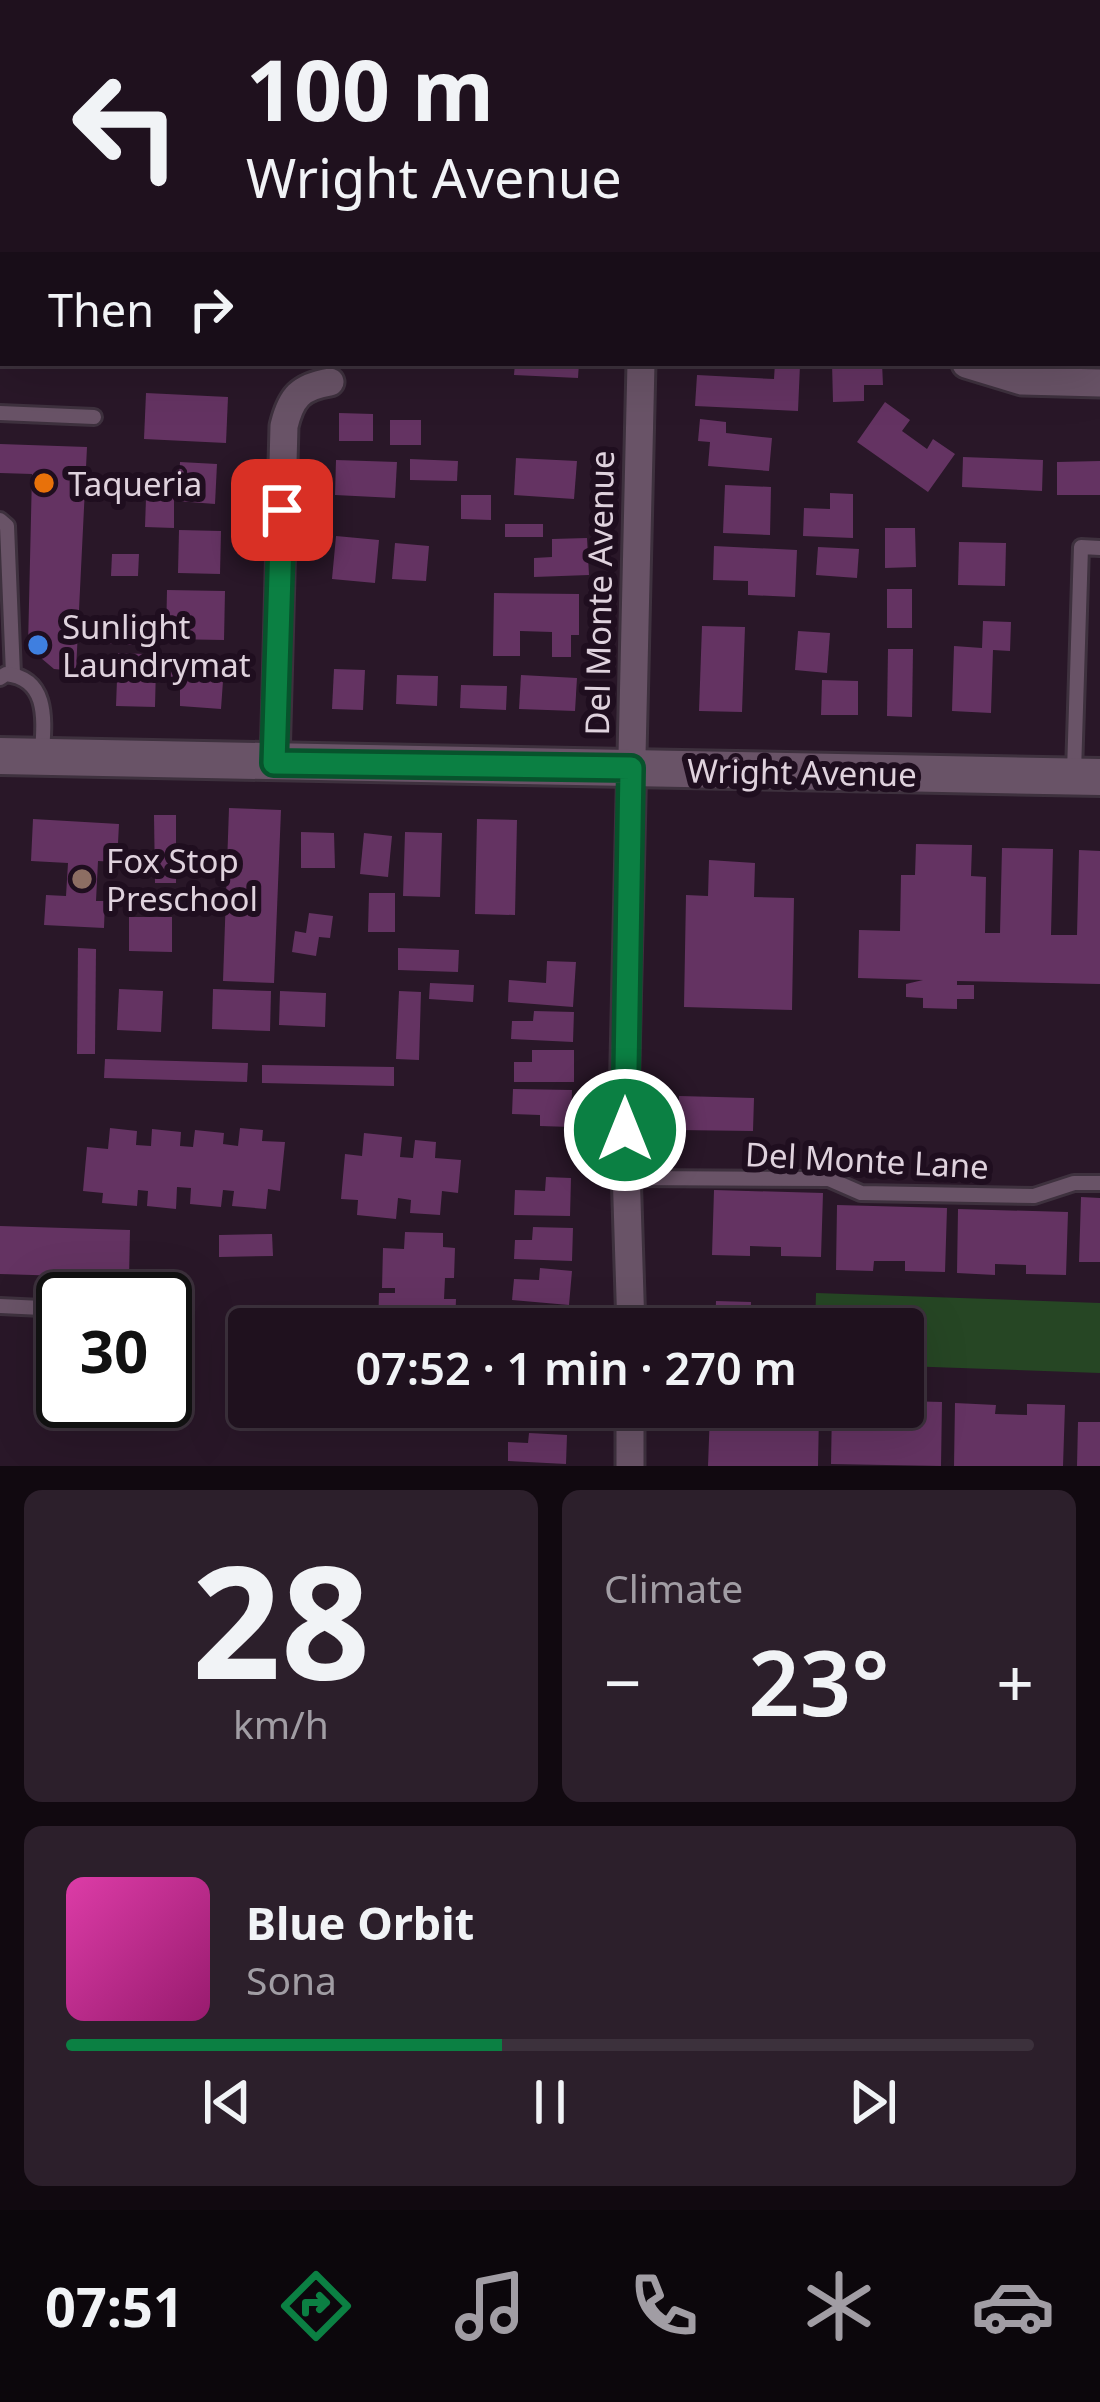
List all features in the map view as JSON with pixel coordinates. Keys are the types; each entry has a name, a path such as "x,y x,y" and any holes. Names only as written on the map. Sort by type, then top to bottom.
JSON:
{"street":[{"name":"Del Monte Avenue","path":"631,1308 624,1104 641,366"},
{"path":"973,366 1022,381 1100,383"},
{"path":"274,763 284,426 290,402 305,386 330,382"},
{"name":"Wright Avenue","path":"0,756 1087,777"},
{"path":"630,1428 630,1466"}],"lane":[{"path":"0,413 94,417"},
{"path":"0,520 8,526 12,578 7,676 25,678 40,696 42,757"},
{"path":"1087,777 1081,548 1100,548"},
{"name":"Del Monte Lane","path":"630,1178 829,1179 861,1193 1034,1196 1075,1183 1100,1184"},
{"path":"0,1306 36,1308"}],"green space":[{"path":"816,1293 1100,1303 1100,1373 924,1367 924,1308 816,1308"}],"building":[{"path":"515,366 579,366 578,378 514,375"},
{"path":"775,366 800,366 798,411 695,406 697,375 774,379"},
{"path":"832,366 882,366 883,385 864,385 864,401 833,402"},
{"path":"146,393 228,397 226,443 144,439"},
{"path":"885,402 910,420 902,431 927,449 933,439 955,454 928,492 857,442"},
{"path":"339,413 373,414 373,441 339,441"},
{"path":"700,419 726,422 726,433 772,438 769,471 708,466 710,442 698,441"},
{"path":"390,420 421,420 421,445 390,445"},
{"path":"0,444 87,447 76,671 54,669 28,647 32,474 0,473"},
{"path":"963,457 1043,460 1042,491 962,487"},
{"path":"516,458 577,461 574,499 514,495"},
{"path":"410,459 458,461 457,481 410,480"},
{"path":"336,460 397,462 395,498 335,495"},
{"path":"1100,461 1100,495 1057,495 1057,462"},
{"path":"180,462 217,464 215,504 177,501"},
{"path":"725,485 771,487 770,535 723,533"},
{"path":"830,493 853,494 853,538 803,536 804,508 830,509"},
{"path":"461,495 491,495 491,520 461,519"},
{"path":"146,498 174,498 174,528 145,527"},
{"path":"505,524 543,524 543,537 505,537"},
{"path":"885,528 915,528 916,567 885,568"},
{"path":"179,530 221,531 220,574 178,573"},
{"path":"336,536 379,540 375,583 332,579"},
{"path":"587,538 589,575 534,577 534,558 552,557 552,539"},
{"path":"959,542 1006,543 1005,586 958,585"},
{"path":"395,543 429,546 426,581 392,579"},
{"path":"714,546 797,550 795,597 748,595 748,581 713,580"},
{"path":"818,547 859,549 857,578 816,575"},
{"path":"112,554 139,554 138,576 111,576"},
{"path":"887,589 912,589 912,628 887,628"},
{"path":"167,590 225,591 224,640 166,639"},
{"path":"494,593 579,594 579,635 571,635 571,657 552,657 552,632 520,631 520,656 493,656"},
{"path":"109,620 137,622 136,645 107,643"},
{"path":"983,621 1011,622 1010,651 993,650 991,713 952,711 954,646 982,648"},
{"path":"702,626 745,627 742,712 699,711"},
{"path":"798,631 830,633 827,673 795,670"},
{"path":"888,649 913,649 912,717 887,716"},
{"path":"118,653 145,654 144,665 156,666 155,707 116,706"},
{"path":"171,663 224,667 221,709 180,706 180,690 170,689"},
{"path":"334,669 365,670 363,710 332,709"},
{"path":"397,675 438,676 437,706 396,704"},
{"path":"521,675 577,678 575,711 519,709"},
{"path":"822,680 858,681 858,715 821,715"},
{"path":"461,685 507,686 506,710 460,708"},
{"path":"229,808 281,810 274,983 223,981"},
{"path":"154,815 176,815 176,883 155,883"},
{"name":"Fox Stop Preschool","path":"33,819 119,824 117,862 98,861 96,901 105,901 104,928 44,925 46,895 66,896 68,863 31,861"},
{"path":"477,819 517,820 515,915 475,914"},
{"path":"301,832 334,833 335,868 301,868"},
{"path":"405,832 442,833 440,897 403,896"},
{"path":"364,833 392,836 388,877 360,874"},
{"path":"916,844 972,845 971,876 986,877 985,933 1000,933 1002,848 1053,849 1051,935 1077,935 1079,850 1100,851 1100,984 957,981 957,985 974,985 974,999 957,999 957,1009 923,1008 923,998 906,997 906,984 923,980 858,978 859,930 900,931 901,875 915,875"},
{"path":"709,860 755,863 754,897 794,898 792,1010 684,1007 686,895 708,896"},
{"path":"369,893 395,893 395,932 368,932"},
{"path":"309,913 333,916 330,938 319,937 316,956 292,952 295,931 306,933"},
{"path":"129,917 172,917 172,952 129,951"},
{"path":"78,948 96,949 95,1054 77,1054"},
{"path":"398,948 459,950 458,972 398,970"},
{"path":"547,961 576,962 573,1007 508,1002 509,980 546,983"},
{"path":"430,983 474,985 473,1002 429,999"},
{"path":"119,989 163,991 161,1032 117,1030"},
{"path":"213,989 271,991 270,1031 212,1029"},
{"path":"280,991 326,993 325,1027 279,1025"},
{"path":"399,991 421,992 419,1060 396,1059"},
{"path":"534,1011 574,1012 573,1042 511,1039 512,1021 533,1021"},
{"path":"532,1050 574,1050 574,1082 514,1082 514,1062 532,1062"},
{"path":"105,1059 248,1063 247,1082 104,1078"},
{"path":"262,1065 394,1067 394,1086 262,1083"},
{"path":"513,1089 572,1090 571,1127 540,1126 540,1115 512,1114"},
{"path":"679,1096 754,1098 753,1131 678,1130"},
{"path":"110,1128 137,1131 136,1145 151,1146 152,1129 181,1132 180,1146 193,1147 195,1130 224,1133 223,1144 238,1146 240,1128 263,1130 262,1141 285,1142 280,1191 268,1189 266,1209 232,1206 234,1191 223,1190 221,1207 190,1204 191,1188 177,1187 176,1209 147,1206 148,1191 138,1190 137,1206 102,1203 103,1193 83,1191 87,1147 108,1149"},
{"path":"364,1133 402,1137 400,1157 413,1158 415,1140 436,1142 435,1158 461,1160 458,1193 442,1191 440,1215 410,1213 411,1200 398,1198 396,1219 357,1215 358,1200 341,1199 345,1154 362,1156"},
{"path":"546,1177 571,1178 570,1216 514,1215 515,1190 545,1191"},
{"path":"714,1190 823,1193 821,1257 781,1256 781,1247 750,1246 750,1256 712,1255"},
{"path":"1081,1197 1100,1198 1100,1262 1079,1262"},
{"path":"837,1205 947,1208 945,1272 905,1271 905,1261 874,1261 873,1271 836,1270"},
{"path":"958,1209 1068,1212 1066,1275 1026,1274 1026,1265 995,1264 995,1275 957,1273"},
{"path":"0,1226 130,1230 129,1272 0,1274"},
{"path":"533,1227 573,1228 572,1261 514,1259 515,1240 532,1240"},
{"path":"405,1232 443,1233 443,1247 455,1248 454,1278 445,1278 444,1299 456,1299 456,1308 379,1308 379,1293 395,1293 395,1288 382,1288 383,1248 404,1249"},
{"path":"272,1234 273,1256 219,1257 219,1235"},
{"path":"540,1268 572,1271 569,1305 512,1300 514,1279 539,1280"},
{"path":"716,1301 751,1302 751,1308 716,1308"},
{"path":"924,1402 942,1402 941,1466 831,1464 832,1428 924,1428"},
{"path":"955,1403 996,1405 995,1414 1027,1415 1027,1404 1065,1405 1063,1466 954,1466"},
{"path":"1078,1422 1100,1422 1100,1466 1077,1466"},
{"path":"709,1428 819,1428 818,1466 708,1466"},
{"path":"529,1433 567,1435 566,1464 508,1461 508,1442 528,1443"}],"place":[{"name":"Taqueria","path":"44,483"},
{"name":"Sunlight Laundrymat","path":"38,645"},
{"name":"Fox Stop Preschool","path":"82,879"}],"route":[{"path":"282,510 274,763 631,768 625,1130"}]}
